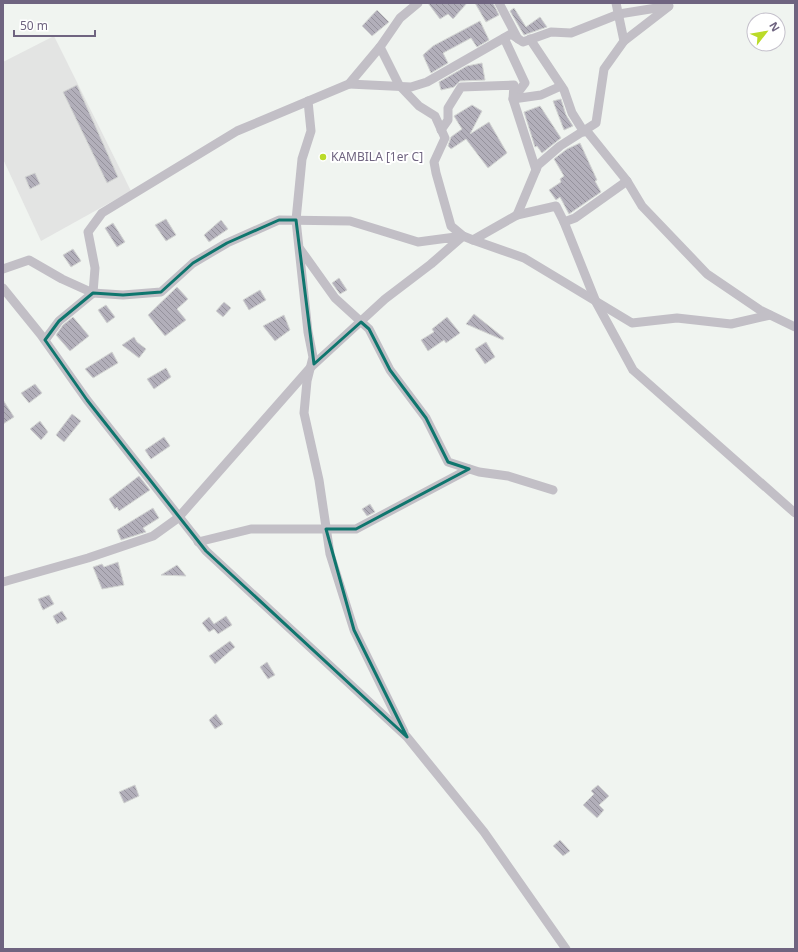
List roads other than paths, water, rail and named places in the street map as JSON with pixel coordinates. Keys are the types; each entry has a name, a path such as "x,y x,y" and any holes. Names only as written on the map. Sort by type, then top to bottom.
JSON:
{"street":[{"path":"349,84 380,47 400,18 418,3"},
{"path":"499,3 518,39"},
{"path":"616,3 624,41"},
{"path":"45,340 59,321 93,293 95,268 88,232 102,213 237,131 349,84 411,86 427,82 511,34 523,42 552,32 571,33 619,14 670,5"},
{"path":"517,215 538,165 560,146 585,131 596,122 604,69 624,41 670,5"},
{"path":"504,38 524,83 513,99"},
{"path":"530,39 561,86 572,113 585,131 627,181 642,206 706,274 770,315 795,327"},
{"path":"380,47 399,85 419,106 434,116 445,138 434,162 436,173 451,226 463,236 524,258 632,323 677,318 731,324 770,315"},
{"path":"441,130 448,120 448,108 461,87 514,85 513,99 536,170"},
{"path":"513,99 541,95 561,86"},
{"path":"308,101 311,131 302,159 296,220 313,357 310,368 304,413 319,480 330,554 354,630 407,737"},
{"path":"564,222 575,218 627,181"},
{"path":"473,240 517,215 556,206 564,222 596,302 633,370 795,513"},
{"path":"3,269 29,260 62,280 93,293 123,295 161,292 194,263 226,243 279,220 350,221 418,242 463,236"},
{"path":"3,582 88,558 152,536 178,518 310,368 386,299 431,264 463,236"},
{"path":"299,248 335,298 369,329 390,370 426,418 448,462 469,469 508,476 553,490"},
{"path":"3,288 45,340 87,400 198,542 212,557 407,737 484,832 566,949"},
{"path":"198,542 251,530 356,529 469,469"}],"place":[{"name":"KAMBILA [1er C]","path":"323,157"}]}
